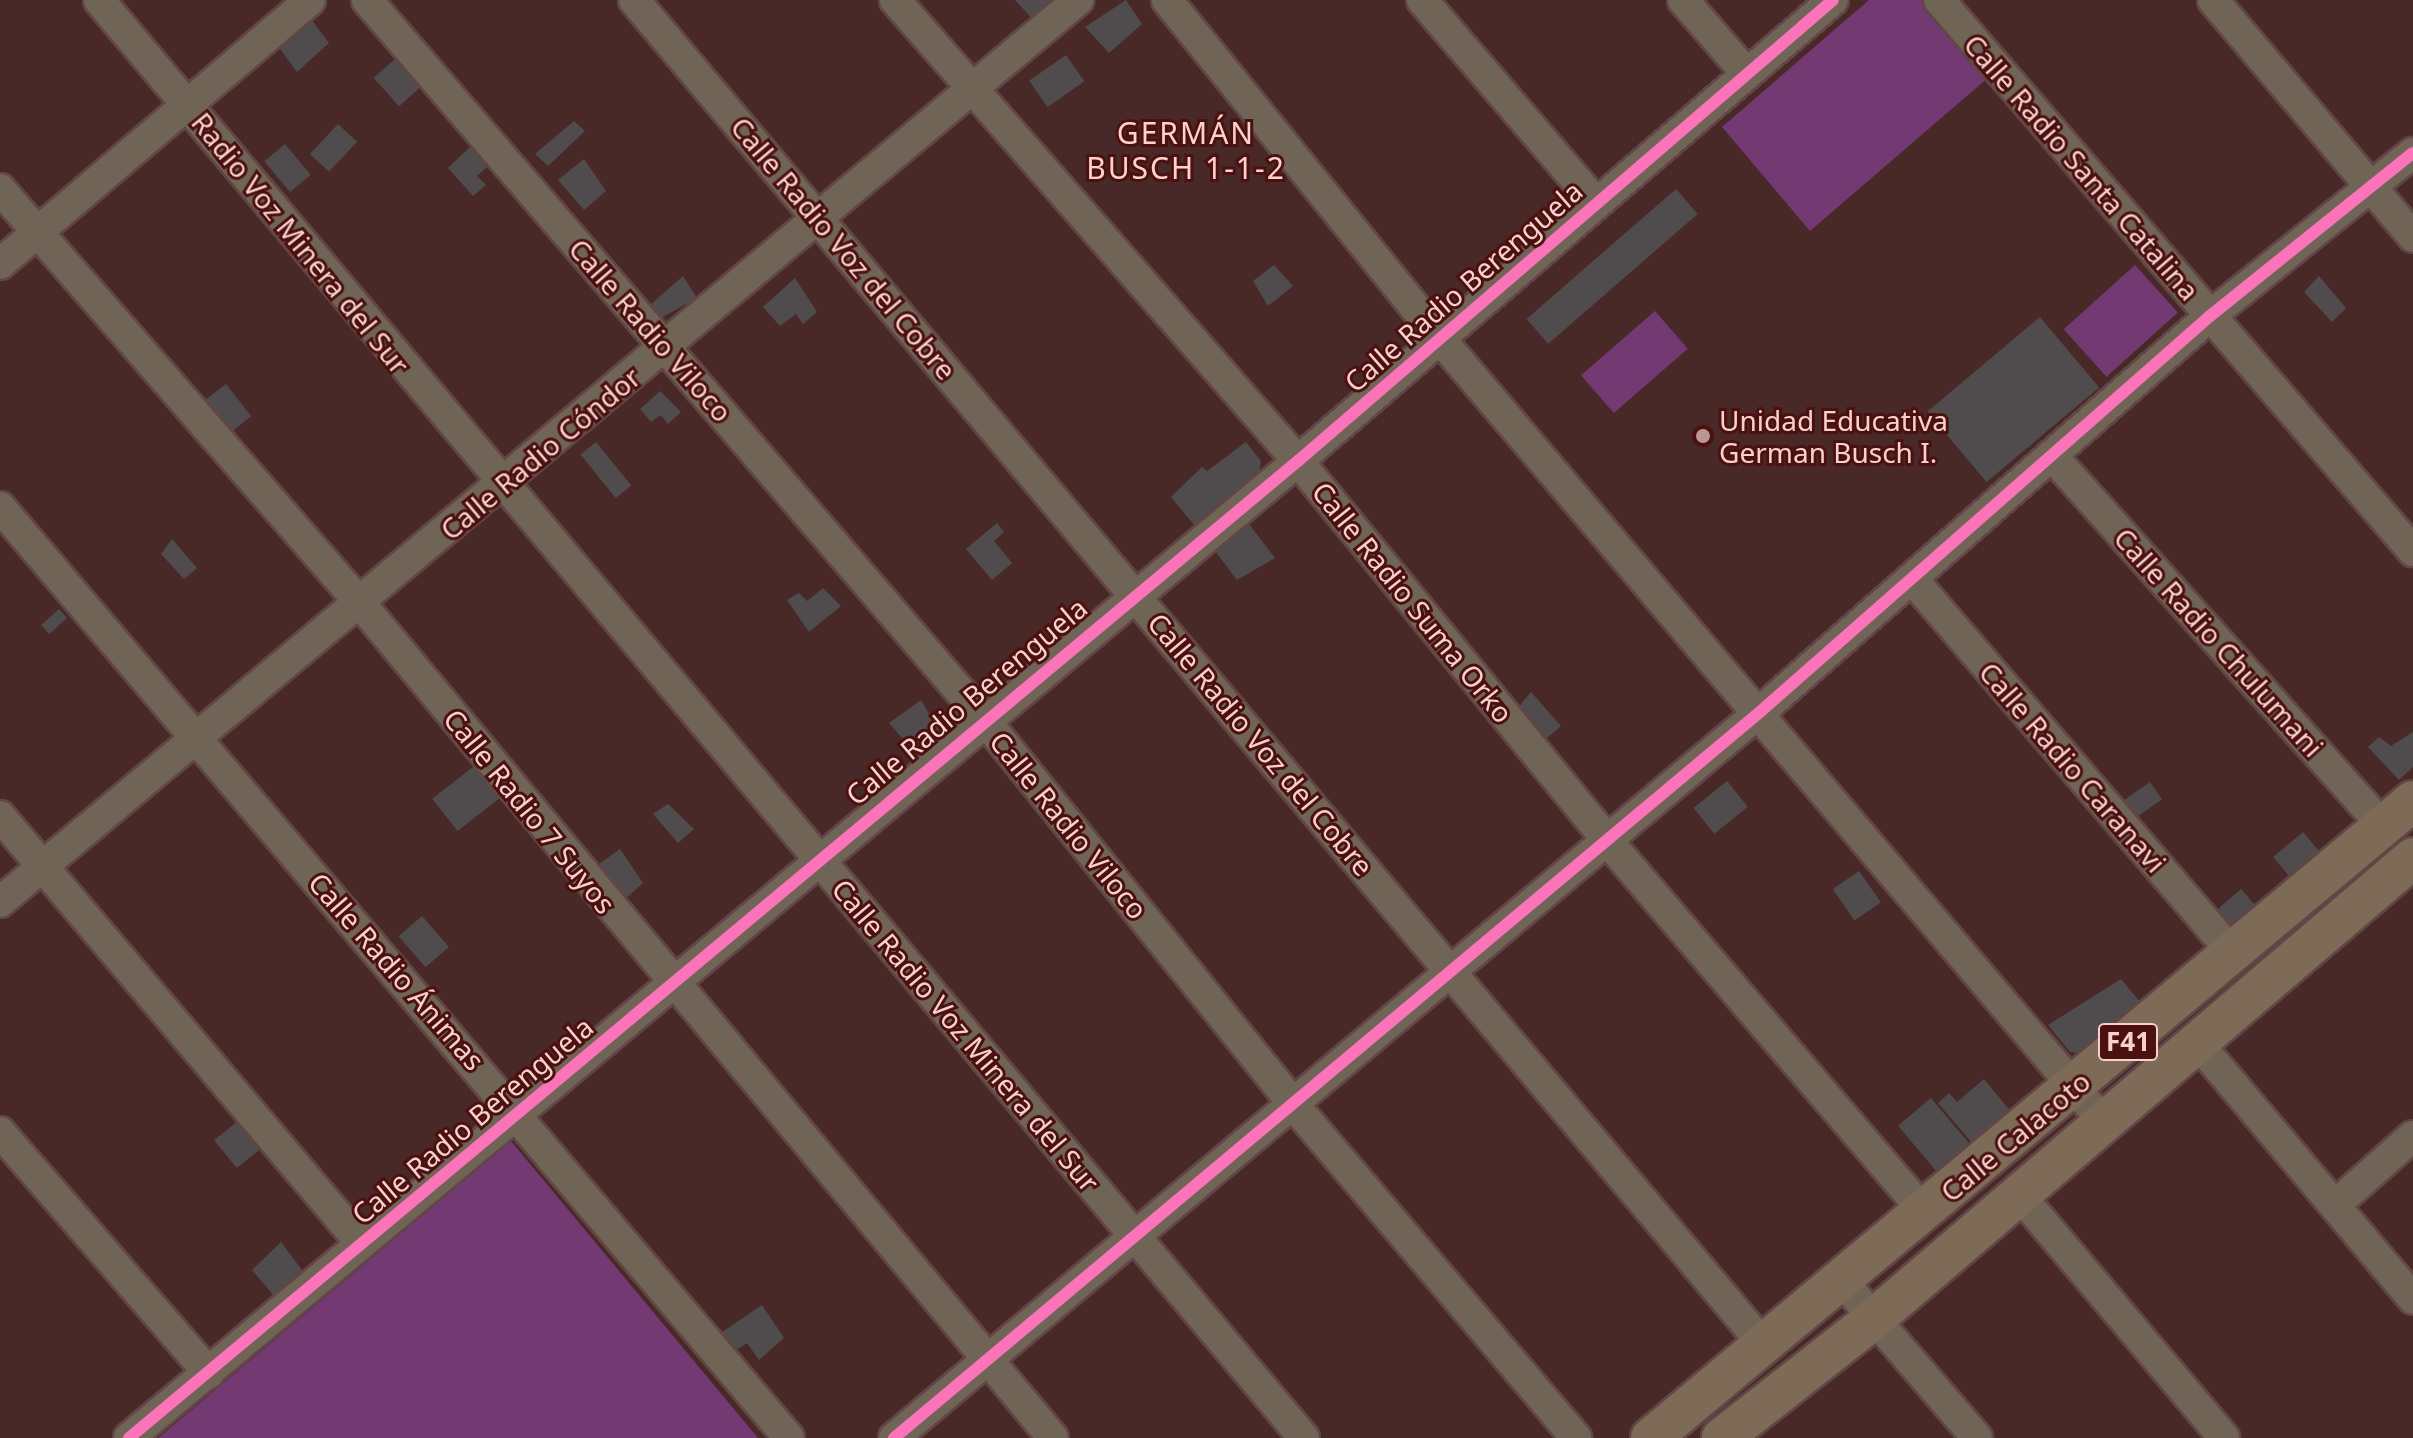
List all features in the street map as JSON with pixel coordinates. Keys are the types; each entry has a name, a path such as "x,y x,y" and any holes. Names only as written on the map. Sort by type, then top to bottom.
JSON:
{"main road":[{"name":"Calle Calacoto","path":"1651,1438 2398,814"},
{"name":"Calle Calacoto","path":"1722,1438 1875,1318 2102,1120 2413,858"}],"street":[{"name":"Radio Voz Minera del Sur","path":"99,0 502,487"},
{"path":"0,264 184,100 310,0"},
{"name":"Calle Radio Viloco","path":"367,0 983,718 1293,1104 1576,1438"},
{"name":"Calle Radio Voz del Cobre","path":"634,0 1762,1343"},
{"name":"Calle Radio Suma Orko","path":"895,0 1298,461 1605,838 1924,1211"},
{"name":"Calle Radio Cóndor","path":"0,902 502,487 969,88 1078,0"},
{"path":"1167,0 1441,340 1761,711 2102,1120"},
{"path":"1422,0 1596,203"},
{"path":"1683,0 1747,74"},
{"name":"Calle Radio Berenguela","path":"129,1438 361,1243 522,1115 670,983 983,718 1298,461 1833,0"},
{"name":"Calle Radio Santa Catalina","path":"1939,0 2413,551"},
{"path":"2213,0 2413,237"},
{"path":"894,1438 985,1358 1293,1104 1605,838 1761,711 2210,316 2413,153"},
{"name":"Calle Radio 7 Suyos","path":"0,189 360,603 670,983 1053,1438"},
{"name":"Calle Radio Chulumani","path":"2053,457 2398,814"},
{"name":"Calle Radio Voz Minera del Sur","path":"502,487 1304,1438"},
{"name":"Calle Radio Ánimas","path":"0,507 196,740 522,1115 789,1438"},
{"name":"Calle Radio Caranavi","path":"1913,580 2233,954"},
{"path":"0,816 361,1243"},
{"path":"2196,1041 2413,1299"},
{"path":"0,1132 209,1373"},
{"path":"2335,1205 2413,1136"},
{"path":"2018,1193 2224,1438"},
{"path":"1842,1281 1977,1438"}],"shaded area":[{"path":"1869,0 1925,0 1990,76 1810,231 1722,127"},
{"path":"2135,265 2178,313 2106,377 2064,329"},
{"path":"1655,311 1688,349 1614,413 1581,375"},
{"path":"511,1141 758,1438 158,1438"}],"building":[{"path":"1015,0 1058,0 1034,21"},
{"path":"1126,0 1142,24 1109,53 1085,27"},
{"path":"307,14 329,43 297,72 275,42"},
{"path":"1066,55 1084,81 1047,107 1029,81"},
{"path":"396,58 421,86 399,106 374,78"},
{"path":"574,121 585,131 548,166 535,154"},
{"path":"338,124 357,142 329,172 310,154"},
{"path":"285,144 311,175 290,192 264,161"},
{"path":"471,146 488,166 477,176 486,185 473,196 448,168"},
{"path":"584,159 606,191 584,210 558,180"},
{"path":"1676,189 1698,214 1548,344 1527,319"},
{"path":"1274,265 1293,286 1268,306 1253,281"},
{"path":"683,276 697,298 661,318 649,306"},
{"path":"2319,276 2346,308 2332,322 2304,292"},
{"path":"795,278 817,312 803,324 796,314 780,326 763,307"},
{"path":"2040,317 2099,387 1987,482 1927,411"},
{"path":"226,384 251,416 225,437 200,404"},
{"path":"660,391 681,412 668,424 661,415 651,422 640,409"},
{"path":"596,442 631,486 616,498 580,455"},
{"path":"1246,442 1261,461 1259,473 1195,526 1171,497 1202,467 1207,471"},
{"path":"997,523 1004,532 994,541 1012,563 992,580 966,549"},
{"path":"1249,524 1275,558 1237,580 1215,551"},
{"path":"172,539 197,568 184,579 161,554"},
{"path":"823,588 841,606 809,632 787,600 799,593 807,601"},
{"path":"59,609 67,618 49,634 41,625"},
{"path":"1531,692 1561,726 1547,738 1515,711"},
{"path":"921,700 942,736 916,754 889,723"},
{"path":"2413,732 2413,767 2399,780 2368,747 2379,737 2391,746"},
{"path":"478,763 503,795 458,831 432,799"},
{"path":"1727,781 1748,807 1714,834 1694,808"},
{"path":"2150,782 2162,799 2131,821 2119,804"},
{"path":"668,804 694,829 678,843 653,814"},
{"path":"2303,832 2325,859 2296,884 2273,857"},
{"path":"620,849 643,883 621,903 592,869"},
{"path":"1859,871 1881,902 1855,920 1833,889"},
{"path":"2241,889 2260,911 2234,933 2215,911"},
{"path":"422,916 449,947 426,967 399,936"},
{"path":"2121,979 2141,1003 2080,1053 2070,1052 2048,1025"},
{"path":"1984,1079 2017,1119 1979,1151 1938,1103 1949,1093 1957,1102"},
{"path":"1931,1098 1977,1153 1944,1181 1898,1126"},
{"path":"239,1120 262,1148 237,1168 214,1140"},
{"path":"281,1242 304,1273 275,1297 252,1270"},
{"path":"762,1305 784,1338 759,1360 747,1343 733,1352 718,1335"}],"cycle path":[{"path":"129,1438 1298,461 1833,0"},
{"path":"894,1438 1761,711 2210,316 2413,153"}],"place":[{"name":"Unidad Educativa German Busch I.","path":"1703,436"}],"district":[{"name":"GERMÁN BUSCH 1-1-2","path":"1186,150"}]}
